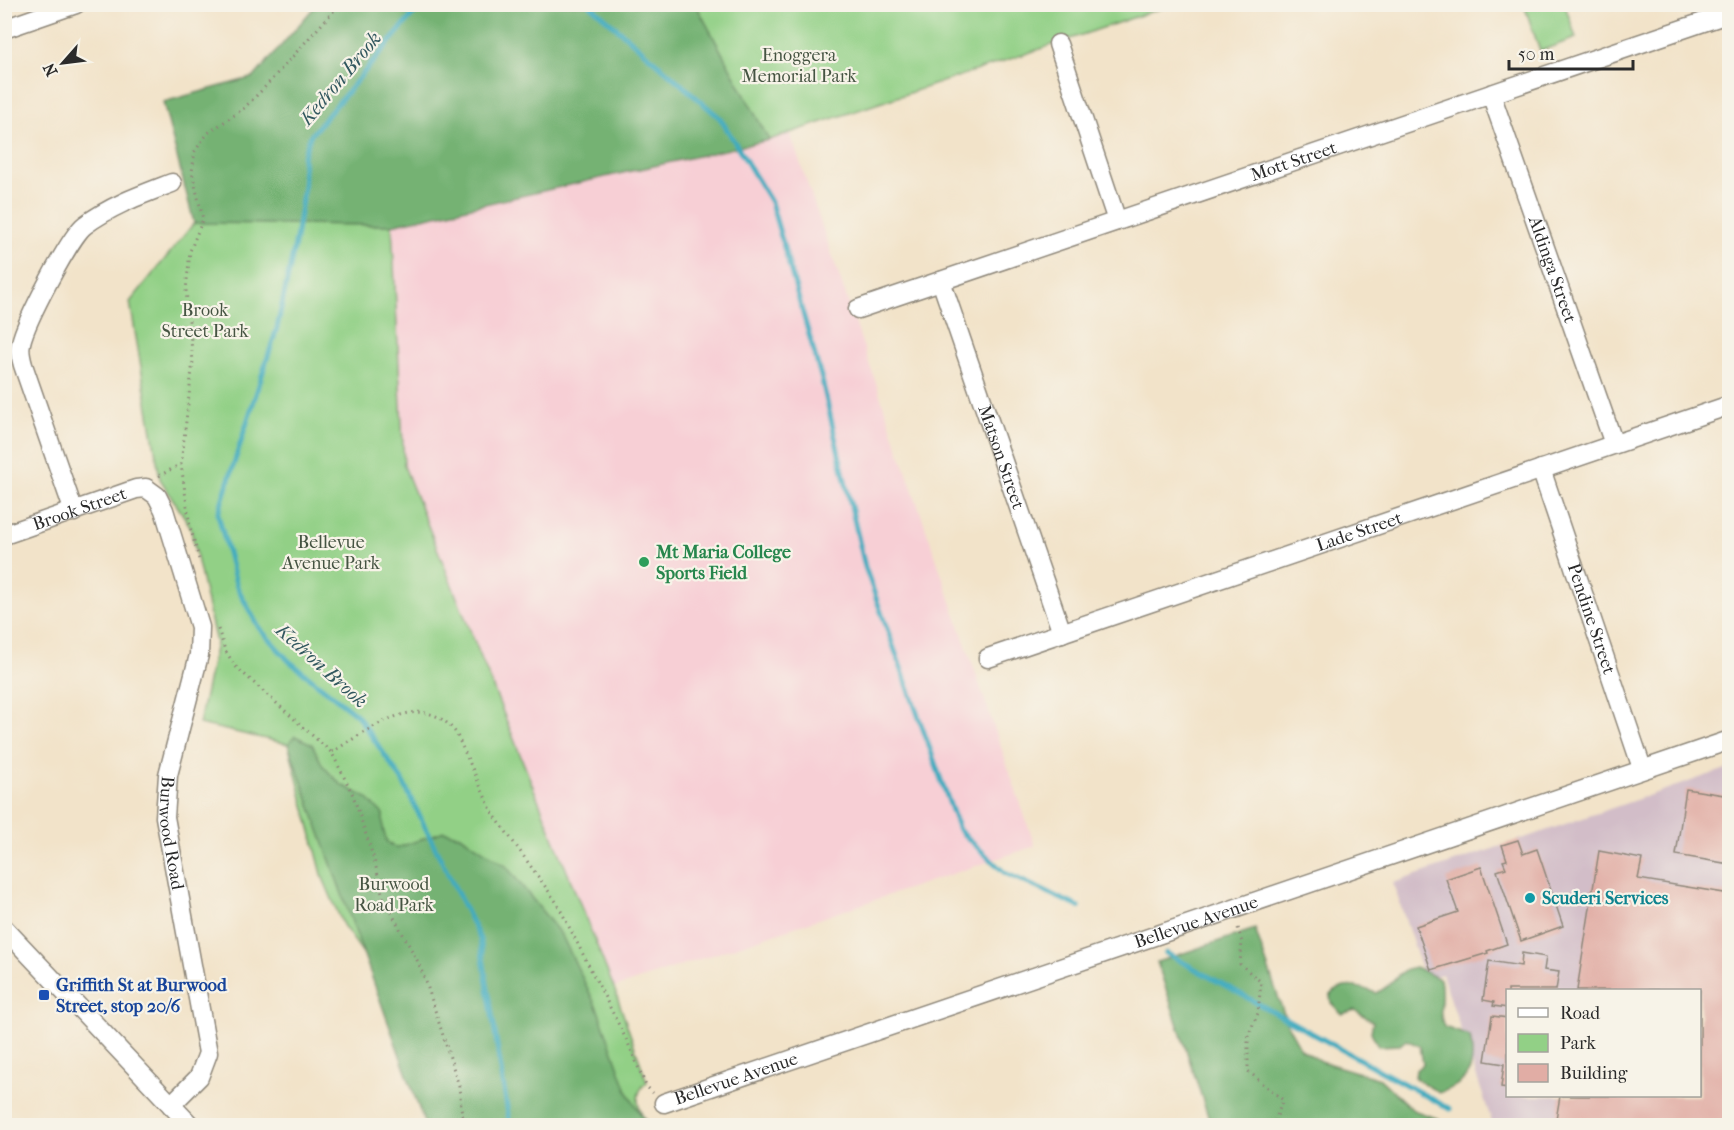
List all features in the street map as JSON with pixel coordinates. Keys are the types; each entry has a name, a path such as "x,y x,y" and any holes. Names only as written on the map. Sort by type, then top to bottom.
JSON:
{"street":[{"path":"4,29 76,4"},
{"name":"Mott Street","path":"858,309 1730,13"},
{"path":"1058,44 1117,221"},
{"name":"Aldinga Street","path":"1491,94 1614,444"},
{"path":"74,512 23,365 20,352 23,335 69,245 83,227 120,203 172,183"},
{"name":"Matson Street","path":"941,281 1062,633"},
{"name":"Lade Street","path":"988,658 1730,405"},
{"name":"Pendine Street","path":"1541,469 1641,768"},
{"name":"Brook Street","path":"4,535 136,489 146,488 153,491"},
{"name":"Burwood Road","path":"153,491 164,510 177,549 200,627 201,639 199,655 168,775 165,817 207,1053 199,1077 171,1105"},
{"name":"Bellevue Avenue","path":"664,1103 1641,768 1730,740"},
{"path":"4,928 191,1125"}],"path":[{"path":"201,567 189,526 181,464 193,361 186,290 190,251 203,219 192,172 195,151 208,133 243,109 264,89 340,4"},
{"path":"153,491 159,476 181,464"},
{"path":"216,620 225,650 235,666 332,753 353,795 374,859 383,897 418,962 426,982 459,1086 463,1125"},
{"path":"332,753 395,716 414,711 432,714 449,723 456,733 492,812 558,903 628,1043 646,1086 664,1103"},
{"path":"1238,928 1242,942 1240,964 1261,982 1258,1013 1248,1036 1248,1071 1283,1100 1273,1125"}],"shaded area":[{"path":"790,133 1035,846 614,988 404,466 392,225"},
{"path":"1729,768 1729,1125 1493,1125 1442,974 1425,979 1393,883"}],"green space":[{"path":"317,4 696,5 769,140 392,225 194,223 163,102 254,77"},
{"name":"Enoggera Memorial Park","path":"696,5 1171,5 769,140"},
{"path":"1524,5 1565,5 1576,38 1540,51"},
{"name":"Bellevue Avenue Park","path":"194,223 392,225 404,466 614,988 647,1082 639,1092 638,1103 649,1125 429,1125 408,1017 343,925 323,878 288,744 199,724 216,643 190,526 160,479 130,302"},
{"name":"Burwood Road Park","path":"295,736 312,744 323,766 340,784 367,798 383,814 383,829 387,843 397,848 444,831 461,836 506,866 562,936 598,1010 627,1091 647,1125 425,1125 288,744"},
{"path":"1255,929 1288,1026 1301,1049 1320,1061 1380,1079 1413,1110 1439,1119 1443,1125 1205,1125 1210,1122 1157,962"},
{"path":"1415,967 1440,979 1441,1014 1444,1027 1470,1036 1472,1056 1469,1072 1458,1084 1439,1093 1415,1078 1416,1070 1423,1064 1420,1046 1406,1040 1400,1045 1378,1046 1371,1032 1373,1022 1355,1010 1342,1014 1331,1003 1330,996 1340,988 1358,987 1376,993 1402,972"}],"building":[{"path":"1686,789 1730,796 1730,864 1676,855"},
{"name":"Scuderi Services","path":"1518,840 1523,854 1537,849 1563,926 1521,941 1497,871 1506,868 1503,861 1507,860 1502,845"},
{"path":"1599,851 1642,859 1638,879 1730,894 1730,1126 1555,1126 1560,1097 1701,1097 1701,989 1577,989"},
{"path":"1481,867 1507,944 1487,951 1488,953 1431,970 1416,926 1458,912 1446,879"},
{"path":"1522,953 1546,957 1544,970 1559,972 1556,989 1506,989 1506,1008 1493,1006 1494,1002 1483,1000 1489,961 1521,966"},
{"path":"1492,1016 1506,1018 1506,1088 1501,1087 1504,1064 1485,1061"}],"waterway":[{"name":"Kedron Brook","path":"422,4 310,136 303,157 304,186 296,239 277,328 218,514 237,587 259,628 289,661 357,715 402,780 480,939 510,1126"},
{"path":"589,4 720,118 771,202 822,380 865,567 959,830 1005,873 1079,907"},
{"path":"1166,953 1450,1109"}],"place":[{"name":"Mt Maria College Sports Field","path":"644,562"},
{"name":"Scuderi Services","path":"1530,898"},
{"name":"Griffith St at Burwood Street, stop 20/6","path":"44,995"}],"park label":[{"name":"Brook Street Park","path":"205,320"}]}
